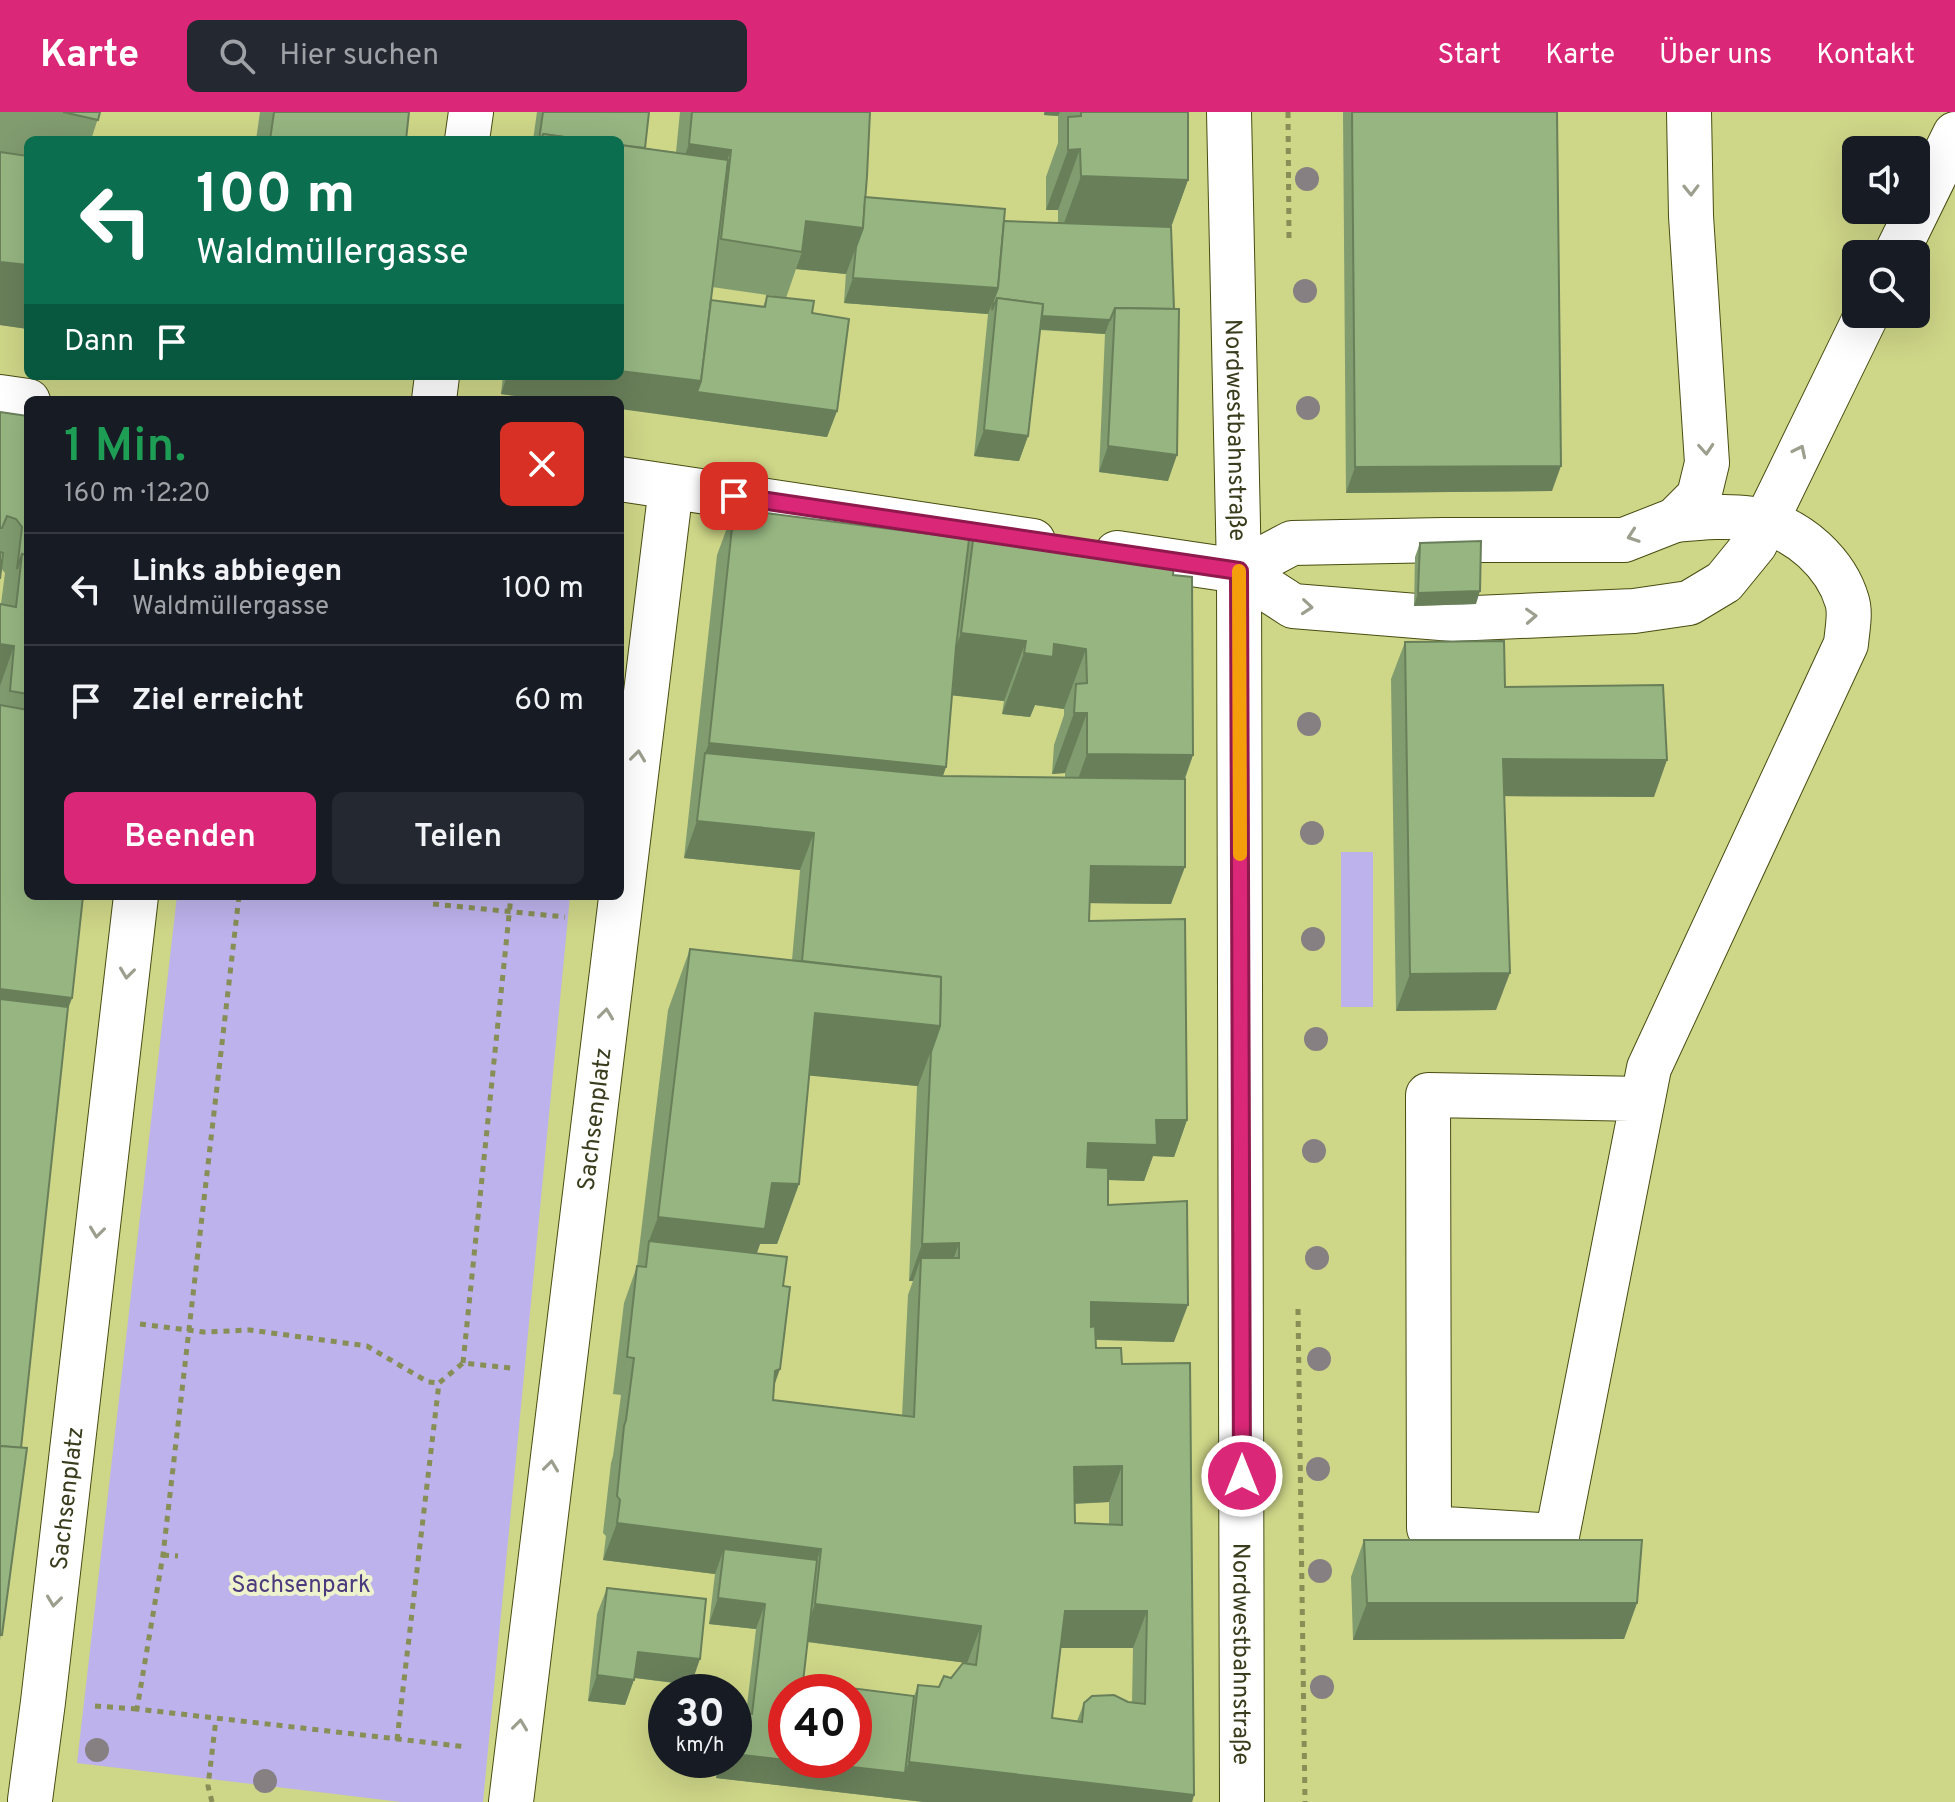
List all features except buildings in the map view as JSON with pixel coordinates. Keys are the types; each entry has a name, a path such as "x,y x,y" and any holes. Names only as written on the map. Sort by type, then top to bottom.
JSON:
{"street":[{"path":"468,136 471,112"},
{"name":"Nordwestbahnstraße","path":"1229,112 1239,571 1242,1802"},
{"path":"1675,520 1699,496 1707,463 1691,216 1689,112"},
{"path":"1903,240 1955,134"},
{"path":"624,480 1239,571 1293,606 1453,619 1634,611 1689,603 1724,582 1755,544 1860,328"},
{"path":"0,397 24,400"},
{"name":"Sachsenplatz","path":"624,872 671,487"},
{"path":"1239,571 1292,543 1624,540 1675,520 1723,515 1766,521 1799,536 1830,565 1848,602 1846,644 1649,1068 1643,1099 1557,1536 1429,1528 1428,1095 1643,1099"},
{"name":"Sachsenplatz","path":"25,1800 43,1702 136,900"},
{"name":"Sachsenplatz","path":"511,1802 621,900"}],"path":[{"path":"239,900 163,1555 137,1709 517,1752"},
{"path":"397,1740 439,1383 463,1363 510,900"},
{"path":"433,904 618,921"},
{"path":"87,1318 204,1332 250,1330 367,1346 428,1382 439,1383"},
{"path":"463,1363 562,1373"},
{"path":"163,1555 178,1556"},
{"path":"212,1802 208,1786 216,1719"}],"green space":[{"path":"1341,852 1373,852 1373,1007 1341,1007"},
{"name":"Sachsenpark","path":"177,900 570,900 483,1802 401,1802 77,1763"}],"slow traffic":[{"path":"1239,571 1240,854"}],"route":[{"path":"734,496 1239,571 1242,1476"}]}
